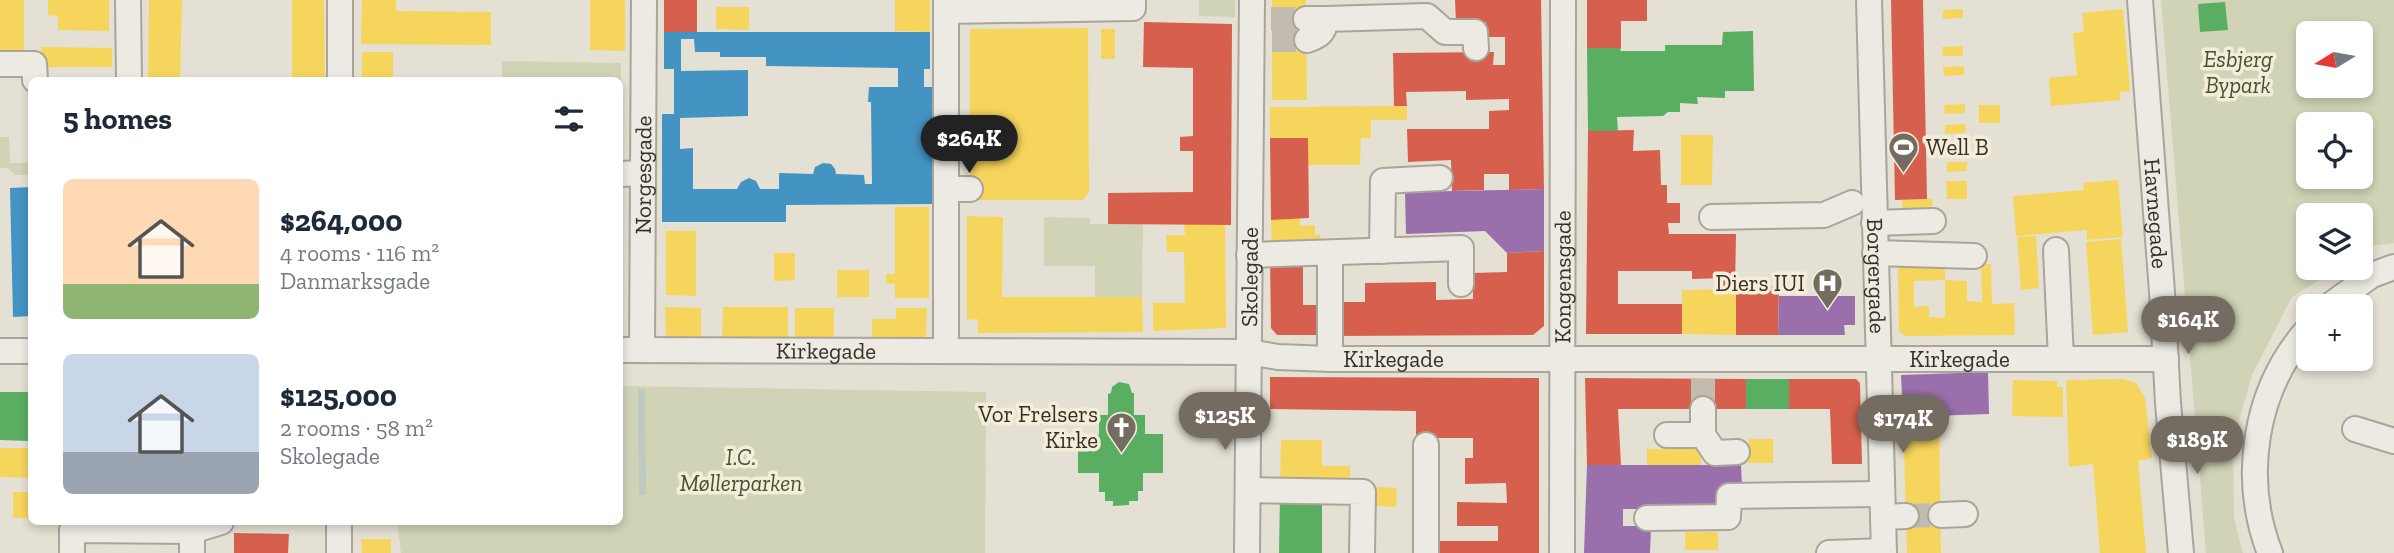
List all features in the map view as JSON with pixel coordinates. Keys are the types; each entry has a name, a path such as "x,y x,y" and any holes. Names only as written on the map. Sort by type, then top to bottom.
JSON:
{"street":[{"path":"128,0 129,77"},
{"path":"340,0 340,77"},
{"name":"Norgesgade","path":"631,350 631,174 644,0"},
{"path":"947,350 958,189 946,5 1133,8 1133,0"},
{"name":"Kongensgade","path":"1562,553 1563,0"},
{"name":"Borgergade","path":"1869,0 1877,359 1890,509 1884,552"},
{"name":"Havnegade","path":"2140,3 2181,553"},
{"path":"1313,26 1427,8 1445,32 1475,32 1476,48"},
{"name":"Skolegade","path":"1247,553 1249,256 1260,24"},
{"path":"0,64 34,64 35,77"},
{"path":"1382,251 1383,181 1440,178"},
{"path":"1712,217 1824,215 1852,203"},
{"path":"1874,219 1902,215"},
{"path":"1874,219 1933,221"},
{"path":"1249,256 1461,248 1461,284"},
{"path":"2056,250 2061,359"},
{"path":"1330,359 1331,253"},
{"path":"1875,253 1974,256"},
{"path":"2346,294 2372,275 2394,267"},
{"path":"2270,553 2256,502 2254,467 2258,433 2267,400 2280,370 2296,347"},
{"name":"Kirkegade","path":"631,350 1248,352 1278,357 1330,359 1601,359 1703,369 1877,359 2165,359"},
{"path":"0,351 28,351"},
{"path":"1703,409 1703,435 1715,453 1737,452"},
{"path":"2355,429 2394,441"},
{"path":"1667,435 1703,435"},
{"path":"1426,445 1426,553"},
{"path":"1248,490 1363,492 1362,553"},
{"path":"1647,517 1728,517 1729,496 1890,509"},
{"path":"1941,515 1965,514"},
{"path":"72,553 72,530 192,542 217,525"},
{"path":"339,525 339,553"},
{"path":"1829,553 1884,552"}],"green space":[{"path":"1199,0 1235,0 1235,17 1199,16"},
{"name":"Esbjerg Bypark","path":"2161,0 2394,0 2394,243 2373,246 2373,203 2296,203 2296,280 2320,280 2292,297 2252,375 2233,442 2234,518 2243,553 2206,553"},
{"path":"502,61 621,63 621,77 502,77"},
{"path":"0,137 9,137 10,163 28,163 28,175 15,175 8,168 0,168"},
{"path":"1044,217 1090,218 1090,224 1143,224 1142,297 1095,297 1095,266 1044,266"},
{"name":"I.C. Møllerparken","path":"623,386 986,392 985,553 401,553 397,525 623,525"}],"shaded area":[{"path":"638,389 645,389 646,495 639,495"}],"building: Homes":[{"path":"0,0 24,0 24,55 0,55"},
{"path":"48,0 109,0 109,31 58,30 58,16 48,15"},
{"path":"149,0 182,0 180,77 148,77"},
{"path":"292,0 324,0 325,77 292,77"},
{"path":"362,0 396,0 396,11 491,12 491,45 361,44"},
{"path":"590,0 625,0 625,51 590,50"},
{"path":"895,0 930,0 930,32 895,31"},
{"path":"1272,0 1306,0 1307,100 1272,100"},
{"path":"716,7 749,7 749,30 716,29"},
{"path":"1963,9 1963,18 1943,19 1943,10"},
{"path":"2123,9 2130,91 2120,92 2120,100 2051,106 2049,78 2077,75 2073,33 2084,32 2082,13"},
{"path":"1088,28 1089,192 1083,200 970,200 970,29"},
{"path":"1101,29 1115,29 1115,59 1101,59"},
{"path":"1963,46 1963,56 1943,56 1942,47"},
{"path":"41,47 112,48 112,67 41,67"},
{"path":"362,52 393,52 393,77 362,77"},
{"path":"1964,66 1964,75 1944,76 1943,67"},
{"path":"1965,104 1965,113 1945,114 1944,105"},
{"path":"1979,105 2000,105 2000,123 1979,123"},
{"path":"1407,106 1407,120 1371,120 1371,138 1361,138 1360,165 1308,165 1308,138 1270,138 1270,107"},
{"path":"1965,124 1966,133 1945,134 1945,125"},
{"path":"1681,135 1713,135 1712,185 1681,185"},
{"path":"1947,162 1967,162 1967,171 1947,172"},
{"path":"2118,180 2123,237 2087,240 2087,230 2016,236 2013,196 2084,190 2083,183"},
{"path":"1946,181 1967,181 1967,199 1947,199"},
{"path":"1932,199 1933,229 1902,230 1902,200"},
{"path":"895,207 929,207 929,298 895,298 895,284 886,283 886,274 895,274"},
{"path":"967,216 1003,217 1002,297 1142,297 1143,332 978,333 978,319 967,320"},
{"path":"1300,218 1300,226 1315,225 1315,235 1320,235 1321,249 1272,251 1271,220"},
{"path":"1184,224 1225,224 1226,328 1153,331 1153,303 1185,303 1184,252 1167,252 1166,235 1185,235"},
{"path":"666,231 696,231 696,296 666,295"},
{"path":"2036,236 2039,288 2021,290 2017,237"},
{"path":"2121,239 2128,332 2093,335 2086,242"},
{"path":"774,253 795,253 795,280 774,281"},
{"path":"1981,264 1991,264 1992,304 2014,303 2015,335 1905,336 1899,331 1898,266 1945,265 1945,280 1967,281 1967,301 1982,302","holes":["1945,280 1945,318 1929,317 1929,306 1914,307 1914,281"]},
{"path":"837,270 869,270 869,297 837,297"},
{"path":"1736,289 1736,335 1682,334 1682,290"},
{"path":"665,307 701,308 701,341 666,341"},
{"path":"723,307 788,307 788,340 722,340"},
{"path":"795,308 834,308 834,339 795,339"},
{"path":"896,308 927,308 926,337 872,337 872,319 896,319"},
{"path":"2123,379 2136,383 2145,398 2152,458 2138,461 2146,553 2100,553 2093,464 2069,467 2066,380"},
{"path":"2013,380 2057,381 2057,387 2063,387 2063,417 2012,416"},
{"path":"1939,415 1941,553 1907,553 1903,417"},
{"path":"1749,439 1773,439 1773,463 1748,463"},
{"path":"1281,440 1322,440 1322,466 1350,466 1350,487 1280,485"},
{"path":"1662,444 1701,444 1701,466 1647,466 1647,449 1662,449"},
{"path":"0,448 28,448 28,478 0,477"},
{"path":"1376,487 1397,488 1396,507 1376,506"},
{"path":"13,492 28,492 28,518 13,518"},
{"path":"1685,532 1718,532 1718,550 1685,550"},
{"path":"361,539 391,539 391,553 362,553"}],"building: Shops":[{"path":"664,0 697,0 697,32 664,32"},
{"path":"1455,0 1541,0 1544,189 1509,190 1509,174 1484,174 1484,190 1452,191 1451,160 1408,162 1407,129 1489,129 1489,111 1509,110 1509,99 1466,100 1466,91 1406,92 1407,106 1394,106 1393,53 1494,52 1493,65 1505,65 1505,37 1486,37 1486,22 1456,23"},
{"path":"1587,0 1647,0 1647,21 1621,21 1621,48 1587,48"},
{"path":"1891,0 1923,0 1927,199 1895,200"},
{"path":"1144,22 1232,24 1231,225 1108,224 1108,193 1193,192 1193,151 1180,151 1180,137 1193,136 1193,68 1143,67"},
{"path":"1634,130 1633,151 1660,150 1661,185 1667,185 1667,203 1680,203 1680,223 1668,223 1669,234 1736,234 1735,289 1723,290 1723,278 1692,279 1692,271 1618,271 1618,304 1682,304 1682,334 1586,334 1588,131"},
{"path":"1270,138 1308,138 1309,218 1271,220"},
{"path":"1544,251 1544,326 1533,335 1335,336 1335,302 1365,302 1365,283 1436,282 1436,300 1473,299 1473,273 1507,272 1507,253"},
{"path":"1270,258 1303,258 1303,305 1325,305 1325,335 1277,335 1271,328"},
{"path":"1736,286 1779,287 1778,335 1736,335"},
{"path":"1270,377 1539,378 1539,553 1438,553 1438,541 1498,541 1498,526 1457,526 1457,502 1507,503 1506,483 1465,484 1465,458 1473,458 1473,438 1416,438 1416,411 1270,409"},
{"path":"1585,378 1746,379 1746,409 1618,409 1621,465 1587,465"},
{"path":"1789,379 1856,379 1860,383 1862,464 1832,464 1830,409 1789,409"},
{"path":"234,533 289,534 288,553 234,553"}],"building: Offices":[{"path":"1544,189 1544,251 1507,253 1485,231 1406,234 1405,192"},
{"path":"1779,296 1855,296 1855,325 1844,325 1845,335 1778,335"},
{"path":"1988,372 1989,414 1903,417 1901,375"},
{"path":"1587,465 1741,465 1742,485 1725,509 1623,509 1623,526 1651,526 1650,553 1584,553"}],"building: Schools":[{"path":"664,32 930,32 930,69 924,69 924,87 932,87 932,204 786,205 786,222 662,222 662,114 674,114 674,69 664,69","holes":["681,39 694,39 695,52 720,52 720,57 766,57 766,66 898,68 898,87 869,87 872,184 865,184 864,175 836,174 831,164 823,163 815,167 813,174 779,173 779,189 760,189 756,181 749,178 741,182 737,189 693,189 693,148 680,149 680,118 748,116 748,70 681,71"]},
{"path":"28,187 28,316 13,317 10,188"}],"building: Public":[{"path":"2225,2 2228,30 2200,32 2198,4"},
{"path":"1753,31 1754,91 1725,91 1725,98 1697,97 1698,104 1680,103 1680,112 1668,112 1663,116 1617,117 1618,131 1588,131 1587,48 1665,51 1665,45 1722,45 1723,32"},
{"path":"1746,379 1789,379 1789,409 1746,409"},
{"name":"Vor Frelsers Kirke","path":"1119,382 1129,384 1134,393 1134,415 1145,415 1145,434 1163,434 1163,473 1143,473 1143,491 1138,491 1138,501 1129,501 1129,505 1113,506 1113,501 1105,501 1105,492 1099,492 1099,473 1078,473 1078,435 1099,435 1099,415 1108,415 1108,394"},
{"path":"0,392 28,392 28,441 0,440"},
{"path":"1280,495 1322,496 1322,553 1279,553"}],"tunnel":[{"path":"1271,19 1306,19"},
{"path":"1272,40 1307,40"},
{"path":"1703,379 1703,409"},
{"path":"1906,516 1941,515"}],"place":[{"name":"Well B","path":"1903,174"},
{"name":"Diers IUI","path":"1828,310"},
{"name":"Vor Frelsers Kirke","path":"1121,454"}]}
